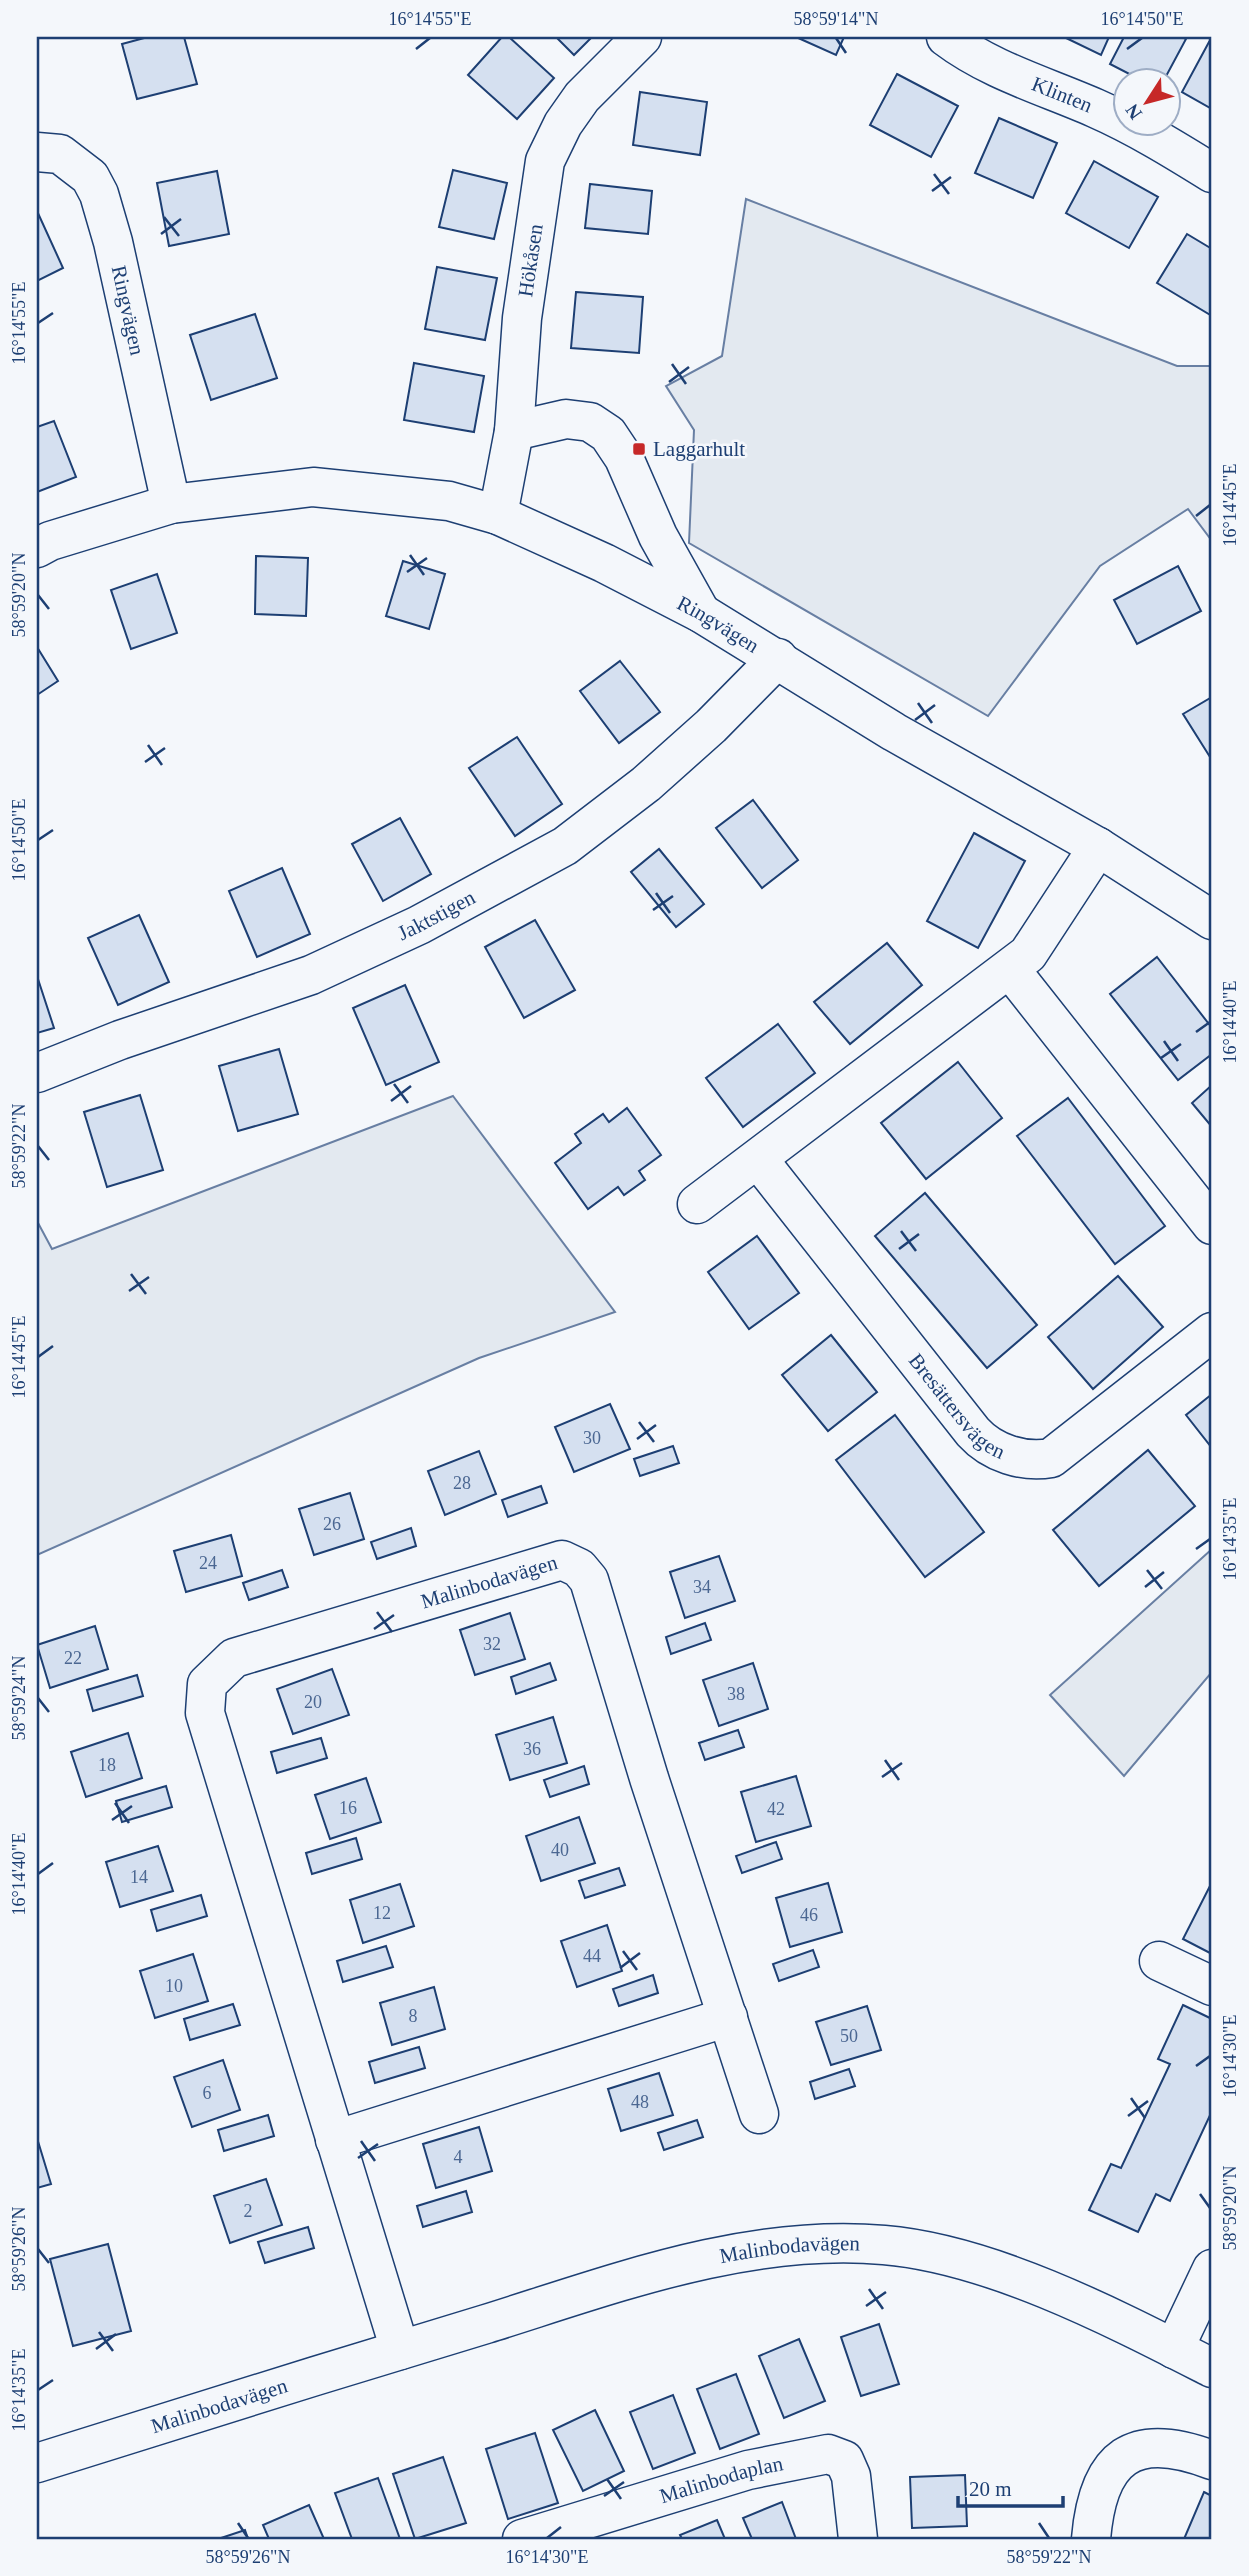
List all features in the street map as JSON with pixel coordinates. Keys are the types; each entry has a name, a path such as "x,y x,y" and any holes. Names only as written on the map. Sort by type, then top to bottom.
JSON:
{"street":[{"name":"Hökåsen","path":"498,515 514,431 524,306 545,161 563,124 582,97 642,37"},
{"name":"Klinten","path":"946,37 992,66 1098,109 1163,142 1212,173"},
{"name":"Ringvägen","path":"37,152 60,155 90,177 99,194 113,242 171,504"},
{"path":"514,431 566,419 590,422 608,434 624,458 657,536 701,613"},
{"name":"Ringvägen","path":"37,548 50,541 171,504 210,497 313,487 449,501 498,515 604,563 701,613 778,658 894,732 1098,847 1212,920"},
{"name":"Jaktstigen","path":"37,1073 120,1040 311,975 419,925 565,846 646,784 711,726 778,658"},
{"path":"697,1204 1028,954 1098,847"},
{"path":"1010,969 1212,1225"},
{"name":"Bresättersvägen","path":"758,1159 973,1432 994,1449 1020,1457 1051,1458 1212,1332"},
{"name":"Malinbodavägen","path":"400,2350 205,1713 207,1684 234,1658 562,1560 579,1568 589,1580 649,1778 759,2114"},
{"path":"1159,1961 1212,1986"},
{"path":"335,2140 728,2017"},
{"name":"Malinbodavägen","path":"37,2463 627,2281 742,2250 820,2244 884,2245 940,2254 1028,2282 1174,2349"},
{"path":"1212,2269 1174,2349 1212,2368"},
{"path":"1091,2539 1093,2511 1108,2472 1135,2449 1158,2445 1188,2451 1212,2460"},
{"name":"Malinbodaplan","path":"522,2539 748,2470 828,2454 844,2460 851,2476 858,2539"}],"shaded area":[{"path":"746,199 1177,366 1212,366 1212,541 1188,509 1100,566 988,716 689,543 694,430 666,386 722,356"},
{"path":"453,1096 615,1312 479,1358 37,1555 37,1221 52,1249"},
{"path":"1212,1549 1212,1672 1124,1776 1050,1695"}],"building":[{"path":"148,37 184,37 197,84 137,99 122,44"},
{"path":"502,37 509,37 554,78 517,119 468,75"},
{"path":"556,37 592,37 574,55"},
{"path":"796,37 844,37 836,55"},
{"path":"1064,37 1109,37 1101,55"},
{"path":"1124,37 1186,39 1172,66 1110,64"},
{"path":"1209,42 1212,44 1212,109 1182,92"},
{"path":"897,74 958,106 931,157 870,125"},
{"path":"640,92 707,102 700,155 633,145"},
{"path":"999,118 1057,143 1033,198 975,173"},
{"path":"1094,161 1158,197 1129,248 1066,213"},
{"path":"453,170 507,183 494,239 439,227"},
{"path":"217,171 229,234 169,246 157,183"},
{"path":"590,184 652,191 648,234 585,228"},
{"path":"37,211 63,268 37,281"},
{"path":"1187,234 1212,249 1212,316 1157,283"},
{"path":"437,267 497,278 485,340 425,329"},
{"path":"576,292 643,297 639,353 571,348"},
{"path":"255,314 277,378 211,400 190,335"},
{"path":"414,363 484,376 474,432 404,420"},
{"path":"54,421 76,477 37,492 37,427"},
{"path":"256,556 308,558 306,616 255,614"},
{"path":"403,561 445,574 429,629 386,616"},
{"path":"1178,566 1201,611 1137,644 1114,600"},
{"path":"157,574 177,633 131,649 111,590"},
{"path":"37,647 58,681 37,695"},
{"path":"620,661 660,712 619,743 580,691"},
{"path":"1212,697 1212,756 1210,757 1183,714"},
{"path":"517,737 562,804 515,836 469,768"},
{"path":"753,800 798,860 762,888 716,828"},
{"path":"400,818 431,874 383,901 352,844"},
{"path":"974,833 1025,861 978,948 927,921"},
{"path":"659,849 704,904 676,927 631,872"},
{"path":"282,868 310,934 257,957 229,891"},
{"path":"139,915 169,982 118,1005 88,938"},
{"path":"535,920 575,990 524,1018 485,947"},
{"path":"887,943 922,985 850,1044 814,1002"},
{"path":"1157,957 1212,1028 1212,1054 1178,1080 1110,994"},
{"path":"37,976 54,1028 37,1033"},
{"path":"405,985 439,1062 386,1085 353,1008"},
{"path":"778,1024 815,1073 743,1127 706,1078"},
{"path":"279,1049 298,1114 238,1131 219,1066"},
{"path":"958,1062 1002,1118 926,1179 881,1123"},
{"path":"1212,1085 1212,1127 1192,1103"},
{"path":"140,1095 163,1170 107,1187 84,1112"},
{"path":"1068,1098 1165,1226 1115,1264 1017,1136"},
{"path":"627,1108 661,1155 639,1171 645,1180 624,1195 618,1187 588,1209 555,1163 581,1143 575,1134 603,1114 609,1122"},
{"path":"925,1193 1037,1325 987,1368 875,1236"},
{"path":"757,1236 799,1293 749,1329 708,1272"},
{"path":"1118,1276 1163,1327 1093,1389 1048,1337"},
{"path":"831,1335 877,1392 828,1431 782,1375"},
{"path":"1212,1394 1212,1448 1186,1415"},
{"path":"610,1404 630,1449 574,1472 555,1427"},
{"path":"895,1415 984,1532 925,1577 836,1460"},
{"path":"673,1446 679,1463 640,1476 634,1459"},
{"path":"1148,1450 1195,1506 1099,1586 1053,1530"},
{"path":"479,1451 496,1494 445,1515 428,1471"},
{"path":"541,1486 547,1503 508,1517 502,1500"},
{"path":"350,1493 364,1539 314,1555 299,1509"},
{"path":"411,1528 416,1546 377,1559 371,1542"},
{"path":"231,1535 242,1576 186,1592 174,1551"},
{"path":"719,1556 735,1601 685,1618 670,1572"},
{"path":"282,1570 288,1587 249,1600 243,1583"},
{"path":"510,1613 525,1659 475,1675 460,1630"},
{"path":"705,1623 711,1640 671,1654 666,1637"},
{"path":"95,1626 108,1669 50,1688 37,1645"},
{"path":"550,1663 556,1680 516,1694 511,1677"},
{"path":"753,1663 768,1709 719,1726 703,1680"},
{"path":"332,1669 349,1715 293,1734 277,1689"},
{"path":"137,1675 143,1696 93,1711 87,1690"},
{"path":"553,1717 567,1763 510,1780 496,1735"},
{"path":"738,1730 744,1747 705,1760 699,1743"},
{"path":"128,1733 142,1778 86,1797 71,1752"},
{"path":"321,1738 327,1758 277,1773 271,1752"},
{"path":"584,1766 589,1784 550,1797 544,1780"},
{"path":"796,1776 811,1826 756,1842 741,1792"},
{"path":"366,1778 381,1822 330,1839 315,1795"},
{"path":"166,1786 172,1807 122,1822 116,1801"},
{"path":"579,1817 595,1863 541,1881 526,1836"},
{"path":"356,1838 362,1859 312,1874 306,1853"},
{"path":"776,1842 782,1859 742,1873 736,1856"},
{"path":"158,1846 173,1891 120,1907 106,1862"},
{"path":"619,1868 625,1885 585,1898 579,1881"},
{"path":"1212,1882 1212,1954 1183,1939"},
{"path":"828,1883 842,1932 790,1947 776,1898"},
{"path":"400,1884 414,1926 363,1943 350,1900"},
{"path":"201,1895 207,1916 157,1931 151,1910"},
{"path":"607,1925 622,1971 577,1987 561,1941"},
{"path":"386,1946 393,1967 343,1982 337,1961"},
{"path":"813,1950 819,1967 779,1981 773,1964"},
{"path":"193,1954 208,2001 155,2018 140,1971"},
{"path":"653,1975 658,1993 619,2006 613,1989"},
{"path":"434,1987 445,2029 392,2045 380,2003"},
{"path":"233,2004 240,2025 190,2040 184,2019"},
{"path":"1183,2005 1212,2019 1212,2111 1170,2201 1156,2194 1138,2232 1089,2210 1111,2164 1121,2168 1170,2064 1158,2059"},
{"path":"867,2006 881,2050 831,2065 816,2022"},
{"path":"419,2047 425,2068 375,2083 369,2062"},
{"path":"223,2060 240,2110 192,2127 174,2077"},
{"path":"849,2069 855,2086 815,2099 810,2082"},
{"path":"659,2073 673,2115 621,2131 608,2089"},
{"path":"268,2115 274,2136 224,2151 218,2130"},
{"path":"697,2120 703,2137 664,2150 658,2133"},
{"path":"479,2127 492,2171 436,2188 423,2144"},
{"path":"37,2138 51,2184 37,2188"},
{"path":"266,2179 282,2225 230,2243 214,2196"},
{"path":"466,2191 472,2212 423,2227 417,2206"},
{"path":"308,2227 314,2248 265,2263 258,2242"},
{"path":"108,2244 131,2331 73,2346 50,2259"},
{"path":"879,2324 899,2384 861,2396 841,2337"},
{"path":"799,2339 825,2401 784,2418 759,2356"},
{"path":"736,2374 759,2434 720,2449 697,2389"},
{"path":"673,2395 695,2453 653,2469 630,2412"},
{"path":"595,2410 624,2471 583,2491 553,2430"},
{"path":"535,2433 558,2503 508,2519 486,2449"},
{"path":"443,2457 466,2523 415,2539 393,2474"},
{"path":"965,2475 967,2526 912,2528 910,2477"},
{"path":"378,2478 400,2539 352,2539 335,2493"},
{"path":"1204,2492 1212,2496 1212,2539 1184,2539"},
{"path":"782,2502 796,2539 752,2539 743,2518"},
{"path":"309,2505 324,2539 269,2539 263,2525"},
{"path":"717,2520 725,2539 682,2539 680,2535"},
{"path":"245,2530 248,2539 218,2539"}],"place":[{"name":"Laggarhult","path":"639,449"}]}
